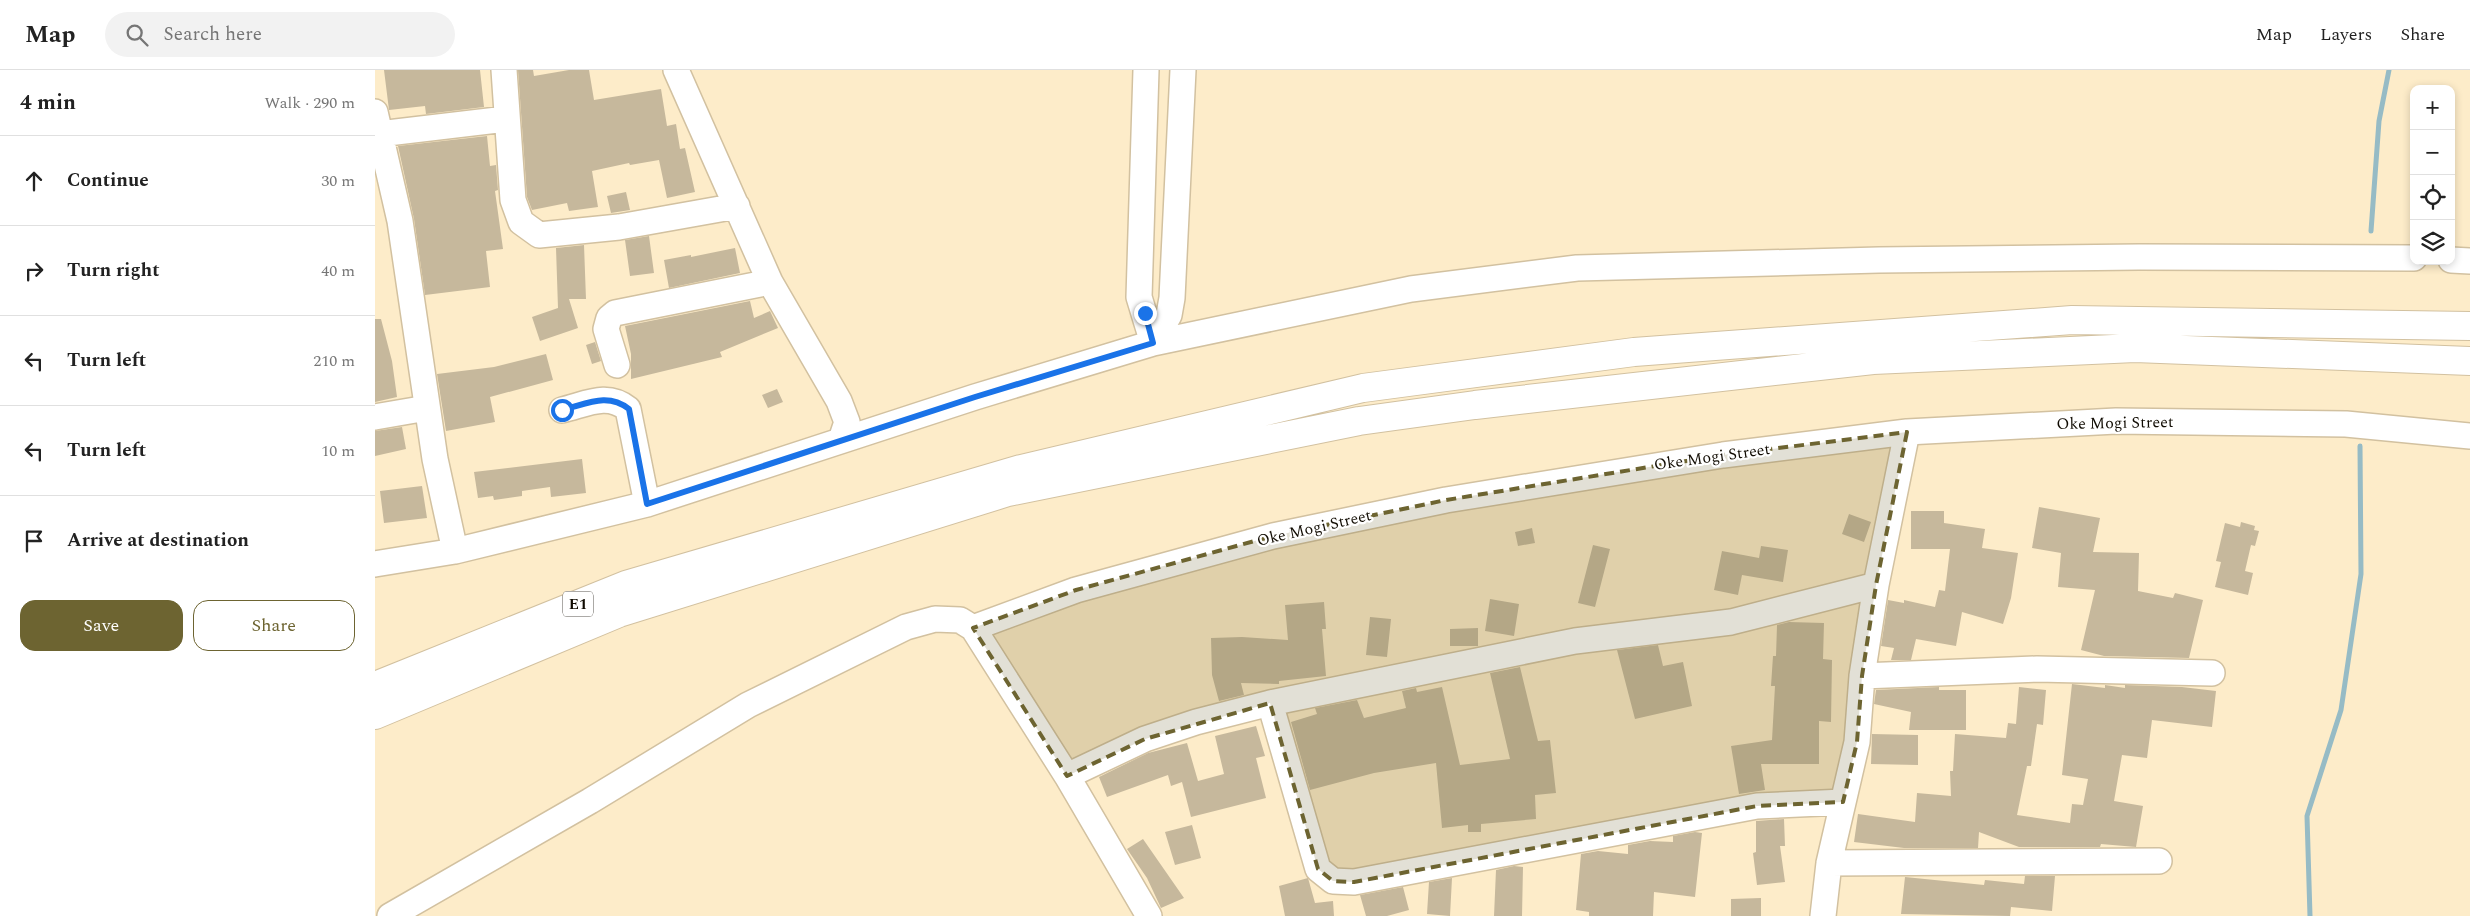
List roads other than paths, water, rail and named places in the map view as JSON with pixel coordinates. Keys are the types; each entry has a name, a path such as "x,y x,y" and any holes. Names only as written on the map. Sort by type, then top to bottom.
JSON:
{"highway":[{"name":"E1","path":"375,686 626,585 1021,468 1363,388 1634,352 2072,320 2470,326"},
{"name":"E1","path":"375,715 619,612 1008,492 1359,421 1475,404 1873,360 2125,349 2470,361"}],"street":[{"path":"504,70 513,200 521,222 539,235 619,227 737,206"},
{"path":"676,70 770,282 839,401 847,422 841,440"},
{"path":"1146,70 1139,297 1153,343"},
{"path":"1153,343 1169,315 1173,298 1183,70"},
{"path":"455,551 435,460 399,221 377,123 506,119"},
{"path":"1144,136 1180,139"},
{"path":"375,564 455,551 647,504 975,397 1153,343 1411,289 1577,268 1879,260 2139,257 2410,258"},
{"path":"2455,260 2470,261"},
{"path":"617,365 606,329 609,318 615,313 770,282"},
{"path":"562,410 608,399 618,401 629,409 647,504"},
{"path":"375,417 427,408"},
{"name":"Oke Mogi Street","path":"973,628 1075,590 1273,536 1446,500 1608,472 1723,455 1907,432 2116,421 2346,424 2470,436"},
{"path":"1823,916 1829,863 1857,742 1862,676 1876,585 1907,432"},
{"path":"1067,776 1145,739 1196,722 1270,703 1575,641 1731,622 1876,585"},
{"path":"390,916 573,811 748,706 905,627 935,619 961,620 973,628 1067,776 1142,913"},
{"path":"1862,676 2037,669 2212,673"},
{"path":"1270,703 1318,869 1333,881 1353,882 1757,806 1843,802"},
{"path":"1829,863 2159,861"}],"waterway":[{"path":"2371,231 2379,121 2389,70"},
{"path":"2310,916 2307,816 2341,710 2361,574 2360,446"}]}
